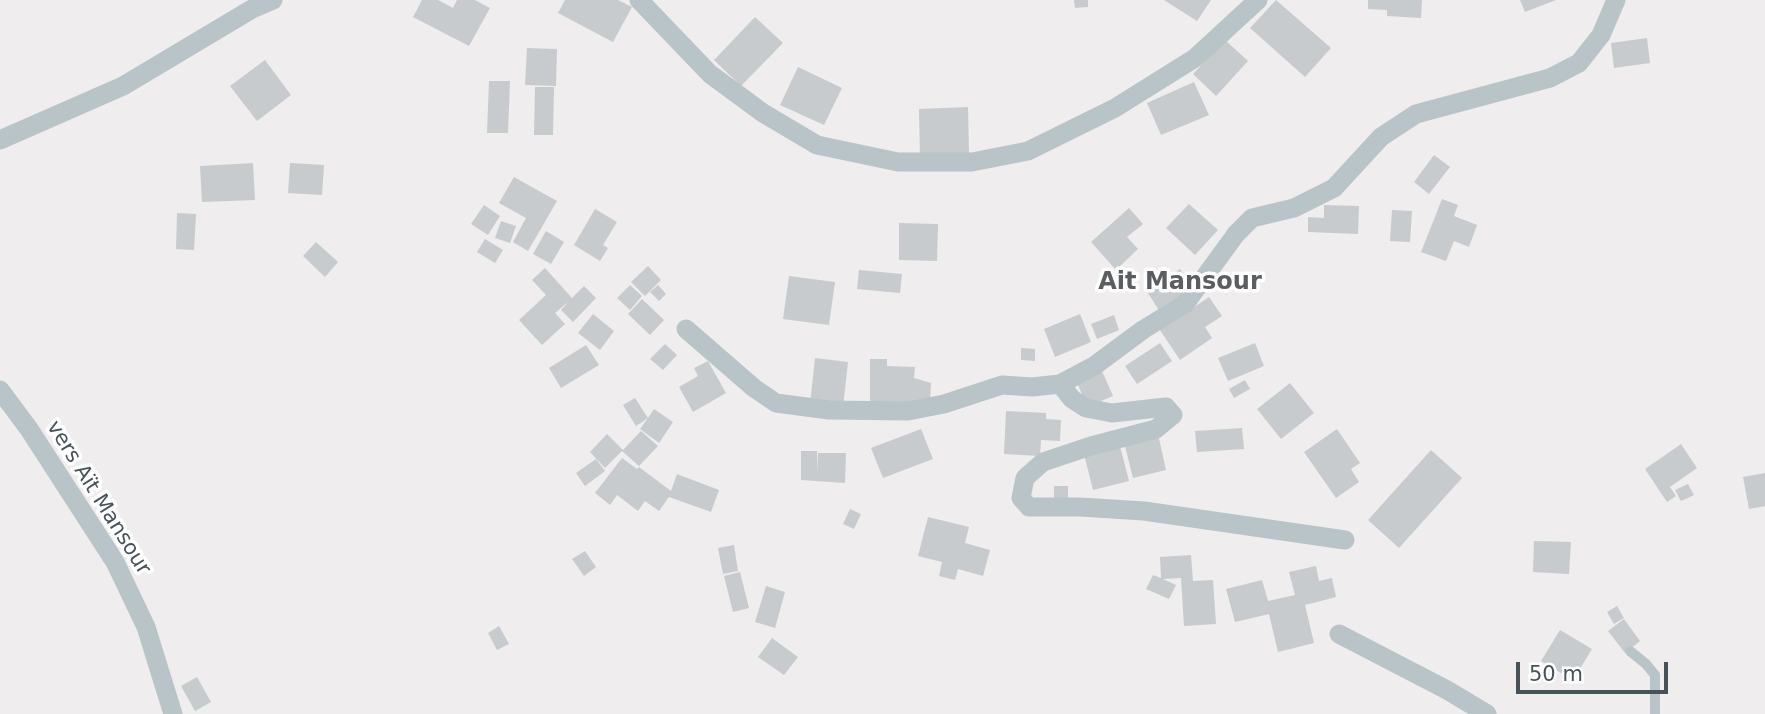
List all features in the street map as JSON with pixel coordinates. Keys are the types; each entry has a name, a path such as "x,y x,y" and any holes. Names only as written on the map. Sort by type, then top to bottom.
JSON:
{"street":[{"path":"0,140 123,86 252,9 272,0"},
{"path":"639,0 710,75 763,113 817,145 898,162 972,162 1028,150 1115,108 1195,58 1258,0"},
{"path":"686,329 754,388 776,403 829,410 908,411 944,404 1002,385 1032,387 1060,384 1094,366 1144,329 1185,304 1236,234 1252,218 1294,208 1335,188 1381,137 1416,114 1550,78 1580,63 1601,35 1616,0"},
{"path":"1060,384 1072,399 1086,408 1112,413 1166,407 1173,415 1156,429 1044,462 1025,478 1021,498 1029,507 1144,511 1345,540"},
{"name":"vers Aït Mansour","path":"0,390 29,429 115,562 146,627 173,714"},
{"path":"1339,635 1447,690 1487,714"}],"lane":[{"path":"1630,651 1655,675 1655,714"}],"building":[{"path":"422,0 438,0 453,8 457,0 475,0 490,8 469,46 413,17"},
{"path":"565,0 618,0 632,7 613,42 558,13"},
{"path":"1074,0 1088,0 1088,7 1075,8"},
{"path":"1164,0 1211,0 1197,21"},
{"path":"1276,0 1331,48 1305,77 1250,28"},
{"path":"1368,0 1422,0 1421,18 1387,16 1387,10 1368,9"},
{"path":"1520,0 1556,0 1525,12"},
{"path":"755,17 783,43 741,86 714,60"},
{"path":"1647,38 1650,63 1614,68 1611,43"},
{"path":"1225,40 1248,61 1216,96 1193,74"},
{"path":"527,48 557,49 556,86 525,85"},
{"path":"265,60 291,95 257,121 230,86"},
{"path":"798,67 842,88 824,125 780,105"},
{"path":"489,81 510,81 508,133 487,133"},
{"path":"1194,82 1209,115 1161,135 1147,103"},
{"path":"535,87 554,87 553,135 534,135"},
{"path":"968,107 969,154 920,156 919,109"},
{"path":"1434,155 1450,167 1429,194 1414,182"},
{"path":"253,163 255,200 202,202 200,166"},
{"path":"290,163 324,165 322,195 288,193"},
{"path":"514,177 557,201 528,251 513,242 526,218 499,203"},
{"path":"1442,199 1458,205 1454,216 1477,225 1469,247 1454,241 1446,261 1421,252"},
{"path":"1189,204 1218,230 1195,255 1166,228"},
{"path":"484,205 500,216 488,235 471,224"},
{"path":"1324,205 1359,206 1358,234 1308,232 1308,217 1324,218"},
{"path":"1129,208 1143,224 1127,237 1138,249 1116,270 1091,242"},
{"path":"595,209 617,222 603,245 608,248 600,261 574,245"},
{"path":"1392,210 1412,211 1410,242 1390,241"},
{"path":"177,213 196,214 194,250 176,249"},
{"path":"501,221 516,226 510,243 495,238"},
{"path":"899,223 938,224 937,261 899,260"},
{"path":"546,231 564,242 551,264 533,254"},
{"path":"485,239 503,250 495,263 477,252"},
{"path":"316,242 338,262 325,277 303,256"},
{"path":"648,266 661,280 645,296 631,282"},
{"path":"545,268 572,298 584,286 596,298 573,322 561,310 568,302 555,313 565,324 542,345 519,320 546,295 532,280"},
{"path":"1180,269 1194,290 1160,312 1146,290"},
{"path":"859,270 902,274 900,293 857,289"},
{"path":"789,276 835,282 829,325 783,319"},
{"path":"630,285 642,296 630,310 617,298"},
{"path":"658,285 666,294 659,301 650,292"},
{"path":"1209,297 1222,316 1205,327 1212,338 1180,360 1160,330"},
{"path":"642,299 664,320 650,335 628,314"},
{"path":"593,314 614,331 600,350 578,333"},
{"path":"1080,314 1091,342 1055,357 1044,329"},
{"path":"1114,315 1119,330 1097,339 1091,324"},
{"path":"1160,343 1172,361 1137,384 1125,366"},
{"path":"1255,343 1264,366 1228,381 1218,358"},
{"path":"665,344 677,355 663,370 650,359"},
{"path":"586,345 599,365 561,388 549,368"},
{"path":"1021,348 1035,349 1035,361 1021,360"},
{"path":"815,358 848,362 843,407 810,404"},
{"path":"870,359 887,359 887,366 915,367 914,378 931,383 930,403 870,402"},
{"path":"708,361 726,393 693,412 679,387 698,376 694,368"},
{"path":"1102,371 1113,396 1087,407 1077,382"},
{"path":"1245,380 1250,389 1234,398 1229,389"},
{"path":"1290,383 1314,413 1281,439 1257,409"},
{"path":"635,398 648,418 636,426 623,405"},
{"path":"654,409 673,422 659,443 640,429"},
{"path":"1006,411 1046,413 1046,419 1061,420 1060,441 1041,440 1040,456 1004,454"},
{"path":"1242,428 1244,449 1197,452 1195,431"},
{"path":"921,429 933,459 883,478 871,448"},
{"path":"1337,429 1360,463 1351,469 1359,482 1336,498 1304,452"},
{"path":"641,431 658,446 639,466 622,451"},
{"path":"607,434 623,450 605,468 590,452"},
{"path":"1158,434 1166,470 1133,478 1124,442"},
{"path":"1681,444 1697,468 1670,487 1676,496 1667,502 1645,469"},
{"path":"1120,446 1129,481 1093,490 1084,454"},
{"path":"1431,450 1462,478 1399,548 1368,520"},
{"path":"801,451 817,451 817,472 818,453 846,453 845,483 801,480"},
{"path":"622,458 671,491 677,474 719,490 711,512 669,497 659,511 645,501 638,511 617,495 610,505 595,493"},
{"path":"596,459 605,471 585,486 576,473"},
{"path":"1765,473 1765,506 1749,509 1743,477"},
{"path":"1688,484 1694,495 1681,501 1675,490"},
{"path":"1054,486 1068,486 1068,501 1054,501"},
{"path":"850,509 861,514 854,529 843,524"},
{"path":"928,517 969,527 965,543 990,550 983,576 958,569 955,580 939,576 942,562 918,556"},
{"path":"1534,541 1571,542 1569,574 1533,572"},
{"path":"734,545 738,571 723,574 718,548"},
{"path":"585,551 596,567 584,576 572,559"},
{"path":"1191,555 1193,581 1213,580 1216,624 1184,626 1181,578 1163,579 1176,585 1169,599 1146,589 1153,575 1161,578 1160,557"},
{"path":"1316,566 1319,581 1332,578 1336,597 1305,605 1314,643 1278,652 1269,614 1235,622 1226,589 1262,580 1268,601 1295,595 1289,572"},
{"path":"740,572 749,608 733,612 724,576"},
{"path":"766,586 785,592 775,628 755,622"},
{"path":"1617,606 1624,618 1614,624 1607,612"},
{"path":"1624,619 1640,641 1625,653 1608,631"},
{"path":"499,626 509,644 497,650 488,633"},
{"path":"1560,630 1592,649 1573,680 1541,661"},
{"path":"772,638 798,657 784,675 758,657"},
{"path":"197,677 211,702 195,711 181,686"}],"district":[{"name":"Ait Mansour","path":"1180,283"}]}
